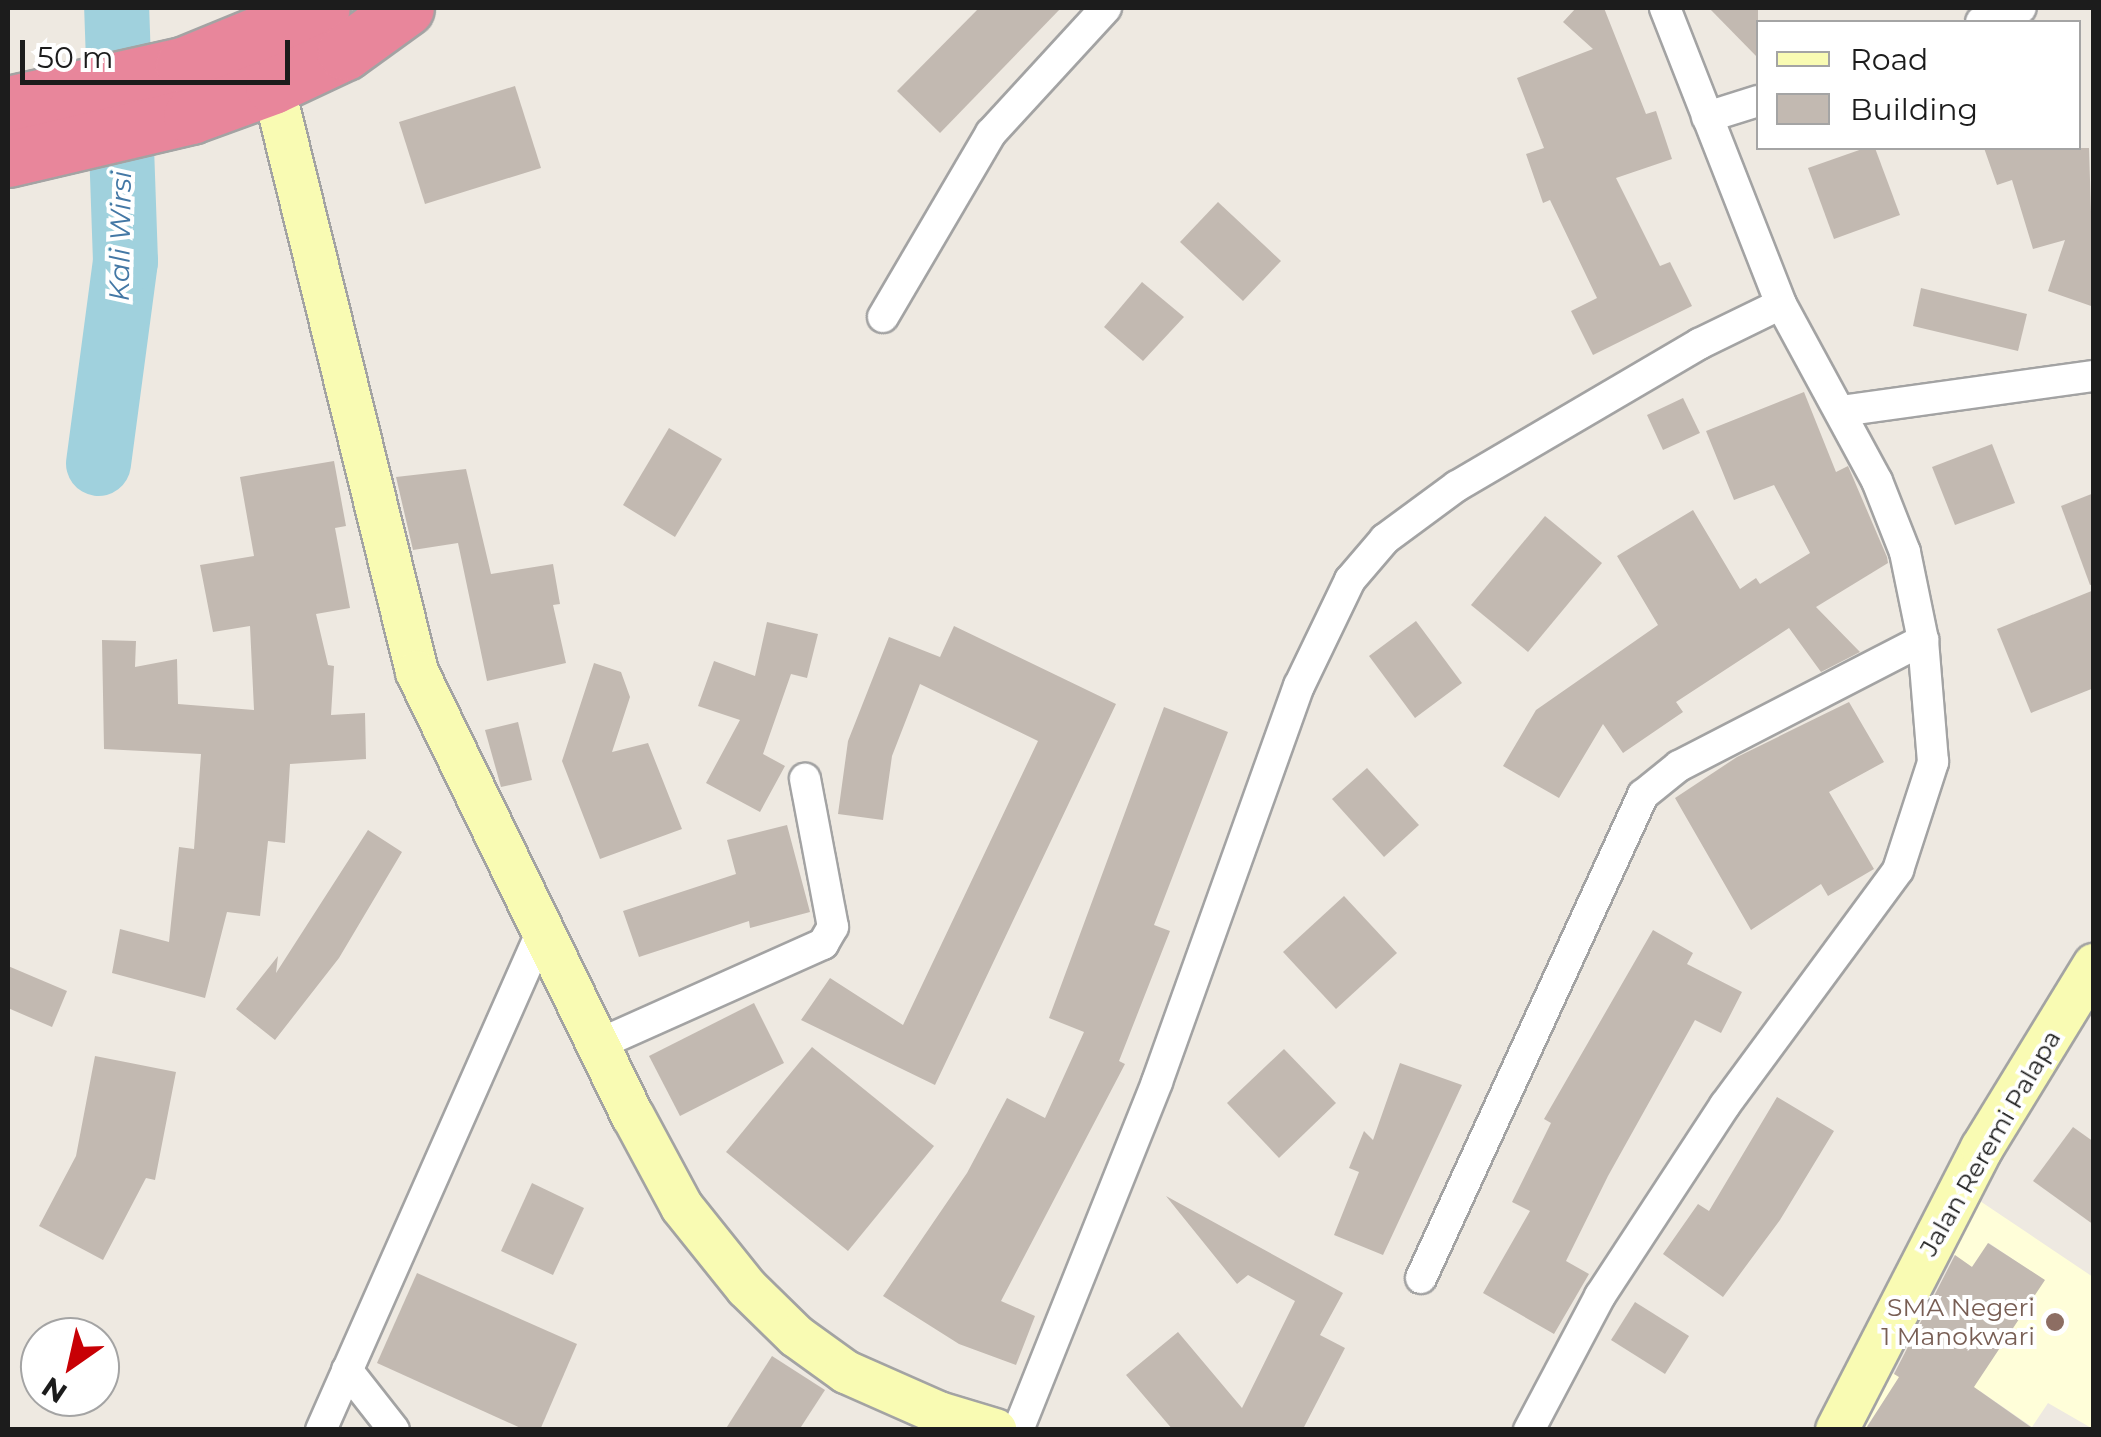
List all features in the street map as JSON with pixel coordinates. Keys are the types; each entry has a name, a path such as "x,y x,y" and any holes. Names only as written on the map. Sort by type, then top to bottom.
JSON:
{"highway":[{"path":"8,159 71,144 187,90 322,8"},
{"path":"33,97 274,86 345,52 406,8"}],"street":[{"path":"883,317 991,133 1106,8"},
{"path":"1529,1430 1600,1296 1694,1152 1898,870 1933,762 1923,640 1904,552 1841,411 1780,304 1665,8"},
{"path":"1987,20 2022,8"},
{"path":"274,86 418,672 540,933 682,1207 746,1288 796,1336 846,1372 939,1413 995,1430"},
{"path":"1707,117 1756,101"},
{"path":"1018,1430 1158,1082 1299,686 1350,580 1384,539 1457,486 1699,344 1780,304"},
{"path":"1841,411 2094,376"},
{"path":"1421,1278 1643,795 1679,766 1923,640"},
{"path":"597,1045 824,944 833,926 806,778"},
{"path":"320,1430 540,933"},
{"name":"Jalan Reremi Palapa","path":"1837,1430 1982,1148 2094,966"},
{"path":"347,1370 394,1430"}],"shaded area":[{"name":"SMA Negeri 1 Manokwari","path":"1977,1199 2093,1277 2093,1429 2048,1403 2032,1427 1980,1391 1963,1415 1983,1429 1940,1429 1888,1395 1867,1426 1871,1429 1845,1430 1875,1366","holes":["1989,1243 2044,1280 1955,1414 1878,1363 1951,1253 1972,1267"]}],"building":[{"path":"979,8 1061,8 940,133 897,91"},
{"path":"1576,8 1604,8 1646,114 1656,111 1672,159 1616,178 1660,266 1670,262 1692,306 1593,355 1571,311 1597,298 1550,200 1543,203 1526,154 1544,148 1517,78 1593,49 1563,22"},
{"path":"1709,8 1758,8 1756,56"},
{"path":"515,86 541,168 425,204 399,122"},
{"path":"2089,148 2094,307 2048,291 2065,240 2033,249 2012,180 1997,185 1985,150"},
{"path":"1859,150 1876,150 1900,215 1834,239 1808,168"},
{"path":"1218,202 1281,261 1243,301 1180,242"},
{"path":"1142,282 1184,317 1143,361 1104,327"},
{"path":"1921,288 2027,314 2018,351 1913,326"},
{"path":"1804,392 1836,472 1848,466 1887,557 1888,563 1816,607 1860,652 1821,672 1789,628 1676,702 1683,712 1623,753 1603,724 1559,798 1503,766 1536,710 1658,625 1617,556 1693,510 1740,589 1756,578 1760,584 1810,553 1774,485 1734,500 1706,431"},
{"path":"1683,398 1700,433 1663,450 1647,415"},
{"path":"669,428 722,459 675,537 623,505"},
{"path":"1992,444 2015,503 1955,525 1932,467"},
{"path":"334,461 346,526 335,528 350,608 316,614 328,665 334,666 331,715 365,713 366,759 290,764 285,843 268,841 260,916 227,912 205,998 112,973 120,929 169,942 179,847 194,849 201,754 104,749 102,640 136,641 135,667 177,659 178,704 254,710 250,626 213,632 200,565 254,556 240,477"},
{"path":"466,469 491,574 553,564 560,604 553,605 566,663 487,681 458,543 413,550 396,477"},
{"path":"2094,493 2094,584 2090,585 2061,506"},
{"path":"1545,516 1602,563 1528,652 1471,605"},
{"path":"2094,590 2094,688 2031,713 1997,629"},
{"path":"1416,621 1462,683 1415,718 1369,656"},
{"path":"767,622 818,634 807,678 791,674 763,754 785,766 760,812 706,783 740,720 698,706 714,661 755,676"},
{"path":"954,626 1116,704 935,1085 801,1020 830,978 903,1025 1038,741 920,684 892,756 883,820 838,814 848,741 889,637 940,657"},
{"path":"594,663 621,672 630,697 612,752 648,743 682,829 600,859 562,761"},
{"path":"1849,702 1884,762 1829,792 1874,869 1828,896 1821,884 1751,930 1675,798 1737,757"},
{"path":"1164,707 1228,732 1154,925 1170,931 1119,1061 1125,1064 1001,1301 1035,1316 1016,1365 959,1344 883,1296 967,1173 1007,1098 1045,1118 1084,1032 1049,1018"},
{"path":"518,722 532,780 501,787 485,730"},
{"path":"1367,768 1419,825 1384,857 1332,799"},
{"path":"787,825 810,912 750,928 749,921 639,957 623,911 736,874 727,840"},
{"path":"368,830 402,852 339,958 275,1040 236,1009 278,956 276,973"},
{"path":"1344,896 1397,953 1336,1009 1283,952"},
{"path":"1653,930 1693,953 1687,964 1742,992 1721,1033 1695,1020 1608,1176 1566,1261 1589,1274 1554,1334 1483,1293 1530,1211 1512,1202 1551,1123 1544,1119"},
{"path":"8,966 67,991 52,1027 8,1008"},
{"path":"754,1003 784,1063 680,1116 649,1056"},
{"path":"812,1047 934,1146 848,1251 726,1152"},
{"path":"1284,1049 1336,1103 1279,1158 1227,1103"},
{"path":"95,1056 176,1072 155,1180 146,1178 103,1260 39,1226 76,1156"},
{"path":"1400,1063 1462,1085 1383,1255 1334,1235 1359,1172 1349,1168 1364,1131 1373,1140"},
{"path":"1777,1097 1834,1131 1780,1220 1723,1297 1663,1254 1698,1204 1709,1211"},
{"path":"2073,1127 2094,1142 2094,1225 2033,1181"},
{"path":"532,1183 584,1208 553,1275 501,1251"},
{"path":"1166,1196 1343,1293 1320,1335 1345,1348 1303,1429 1173,1430 1126,1375 1178,1332 1242,1408 1295,1301 1248,1275 1237,1284"},
{"path":"1988,1243 2045,1280 1974,1387 2035,1430 1865,1430 1899,1377 1894,1374 1955,1255 1972,1267"},
{"path":"417,1273 577,1344 540,1430 525,1430 377,1363"},
{"path":"1635,1302 1689,1336 1665,1374 1611,1340"},
{"path":"772,1356 825,1390 799,1430 725,1430"}],"waterway":[{"name":"Kali Wirsi","path":"98,463 125,261 116,8"}],"place":[{"name":"SMA Negeri 1 Manokwari","path":"2055,1322"}]}
